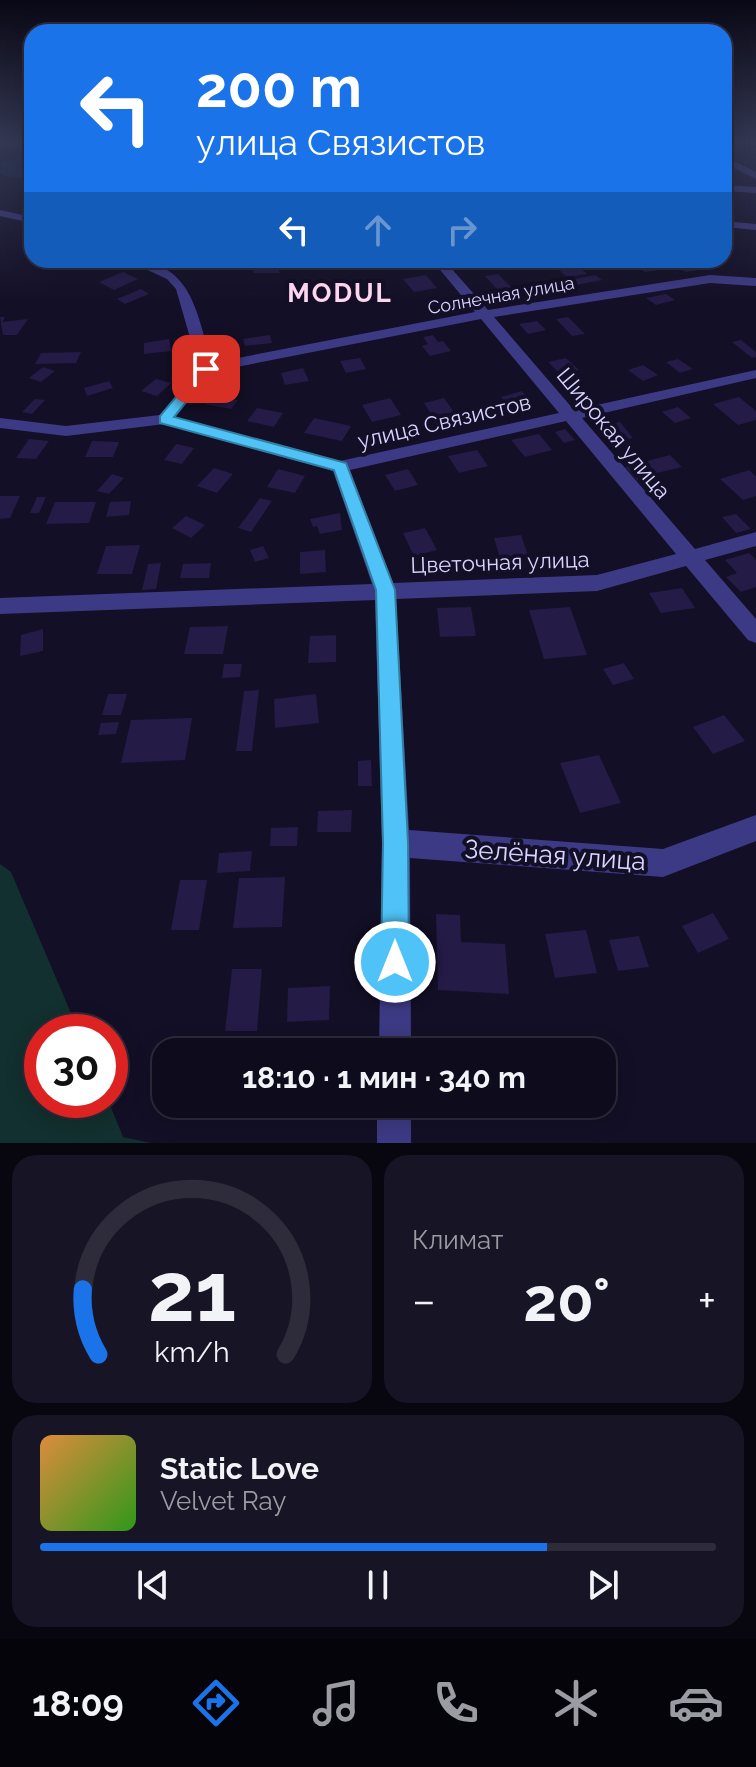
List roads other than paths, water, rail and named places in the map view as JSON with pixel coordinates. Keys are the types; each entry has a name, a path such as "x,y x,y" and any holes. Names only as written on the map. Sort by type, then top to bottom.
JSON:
{"street":[{"path":"0,213 24,218"},
{"path":"732,225 756,227"},
{"path":"152,268 171,276 182,288 206,369 165,419"},
{"name":"Широкая улица","path":"445,268 756,634"},
{"name":"Солнечная улица","path":"206,369 487,314 710,279 756,282"},
{"name":"улица Связистов","path":"0,423 66,431 165,419 340,467 756,374"},
{"path":"340,467 385,590 396,843 395,1038"},
{"name":"Цветочная улица","path":"0,606 597,583 756,539"},
{"name":"Зелёная улица","path":"396,843 663,863 756,828"},
{"path":"394,1118 394,1143"}],"district":[{"name":"MODUL","path":"340,293"}]}
